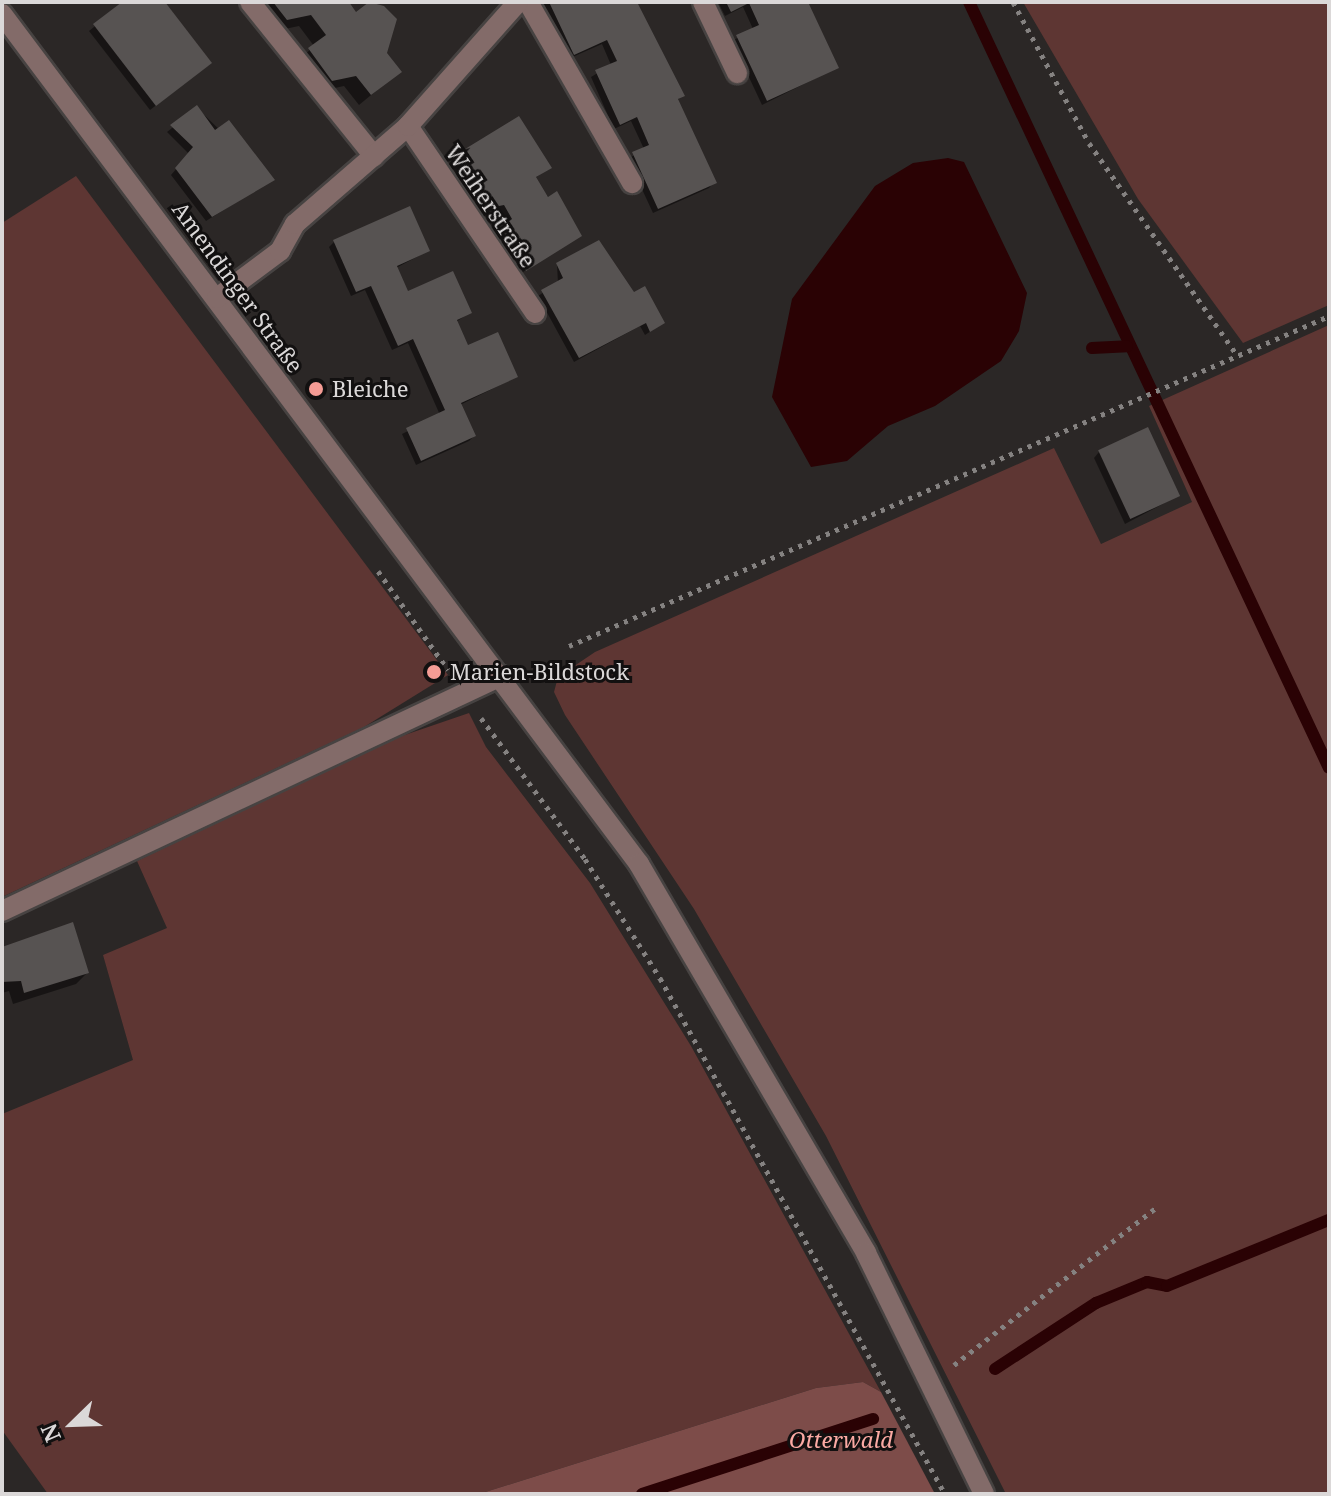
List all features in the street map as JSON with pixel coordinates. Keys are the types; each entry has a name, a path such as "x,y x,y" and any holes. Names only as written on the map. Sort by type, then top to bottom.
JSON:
{"street":[{"path":"250,2 374,156"},
{"path":"217,298 280,251 295,224 408,126 518,2"},
{"path":"528,2 632,183"},
{"path":"703,2 737,73"},
{"name":"Amendinger Straße","path":"2,14 597,804 754,1055 931,1382 984,1494"},
{"name":"Weiherstraße","path":"408,126 535,313"},
{"path":"2,911 501,676"}],"path":[{"path":"1013,2 1089,143 1237,355"},
{"path":"569,646 1329,316"},
{"path":"373,563 660,978 945,1494"},
{"path":"931,1382 1156,1208"}],"shaded area":[{"path":"1023,2 1329,2 1329,305 1243,343 1138,199"},
{"path":"948,158 964,162 1027,293 1019,331 1001,361 935,406 888,426 847,461 811,467 772,397 792,299 875,186 913,163"},
{"path":"76,176 448,675 364,727 2,897 2,223"},
{"path":"1329,325 1329,1494 1006,1494 826,1136 694,909 565,715 554,692 558,677 595,652 1054,448 1101,544 1192,502 1149,406"},
{"path":"469,713 486,747 590,883 691,1046 881,1392 863,1382 816,1388 479,1494 48,1494 2,1430 2,1114 133,1060 103,955 167,928 137,861 393,739"}],"green space":[{"name":"Otterwald","path":"863,1382 881,1392 935,1494 479,1494 816,1388"}],"building":[{"path":"122,2 165,2 212,63 156,106 93,24"},
{"path":"273,2 349,2 356,12 369,2 384,6 397,19 387,53 402,72 371,95 356,76 332,81 308,48 326,35 311,15 287,20"},
{"path":"549,2 637,2 685,96 678,99 717,183 658,209 632,152 649,145 637,117 620,125 595,70 617,61 607,40 574,55"},
{"path":"726,2 808,2 839,68 767,101 736,35 759,25 749,3 731,12"},
{"path":"197,105 215,130 229,120 275,180 212,217 175,168 193,147 170,125"},
{"path":"519,116 552,168 536,177 548,197 557,191 582,236 526,271 499,227 512,219 504,205 484,209 452,157"},
{"path":"410,206 430,251 397,266 408,291 453,271 472,313 457,320 468,345 498,332 518,377 461,403 476,436 421,461 406,428 445,410 413,339 398,346 371,286 356,292 333,240"},
{"path":"599,240 634,292 645,286 665,323 650,332 646,323 579,358 541,290 563,278 556,263"},
{"path":"1148,427 1180,496 1130,519 1098,450"},
{"path":"73,922 89,973 24,993 21,981 2,982 2,947"}],"waterway":[{"path":"969,2 1329,768"},
{"path":"1092,348 1127,346"},
{"path":"995,1369 1096,1303 1147,1282 1167,1286 1329,1220"},
{"path":"642,1494 873,1419"}],"place":[{"name":"Bleiche","path":"316,389"},
{"name":"Marien-Bildstock","path":"434,672"}]}
